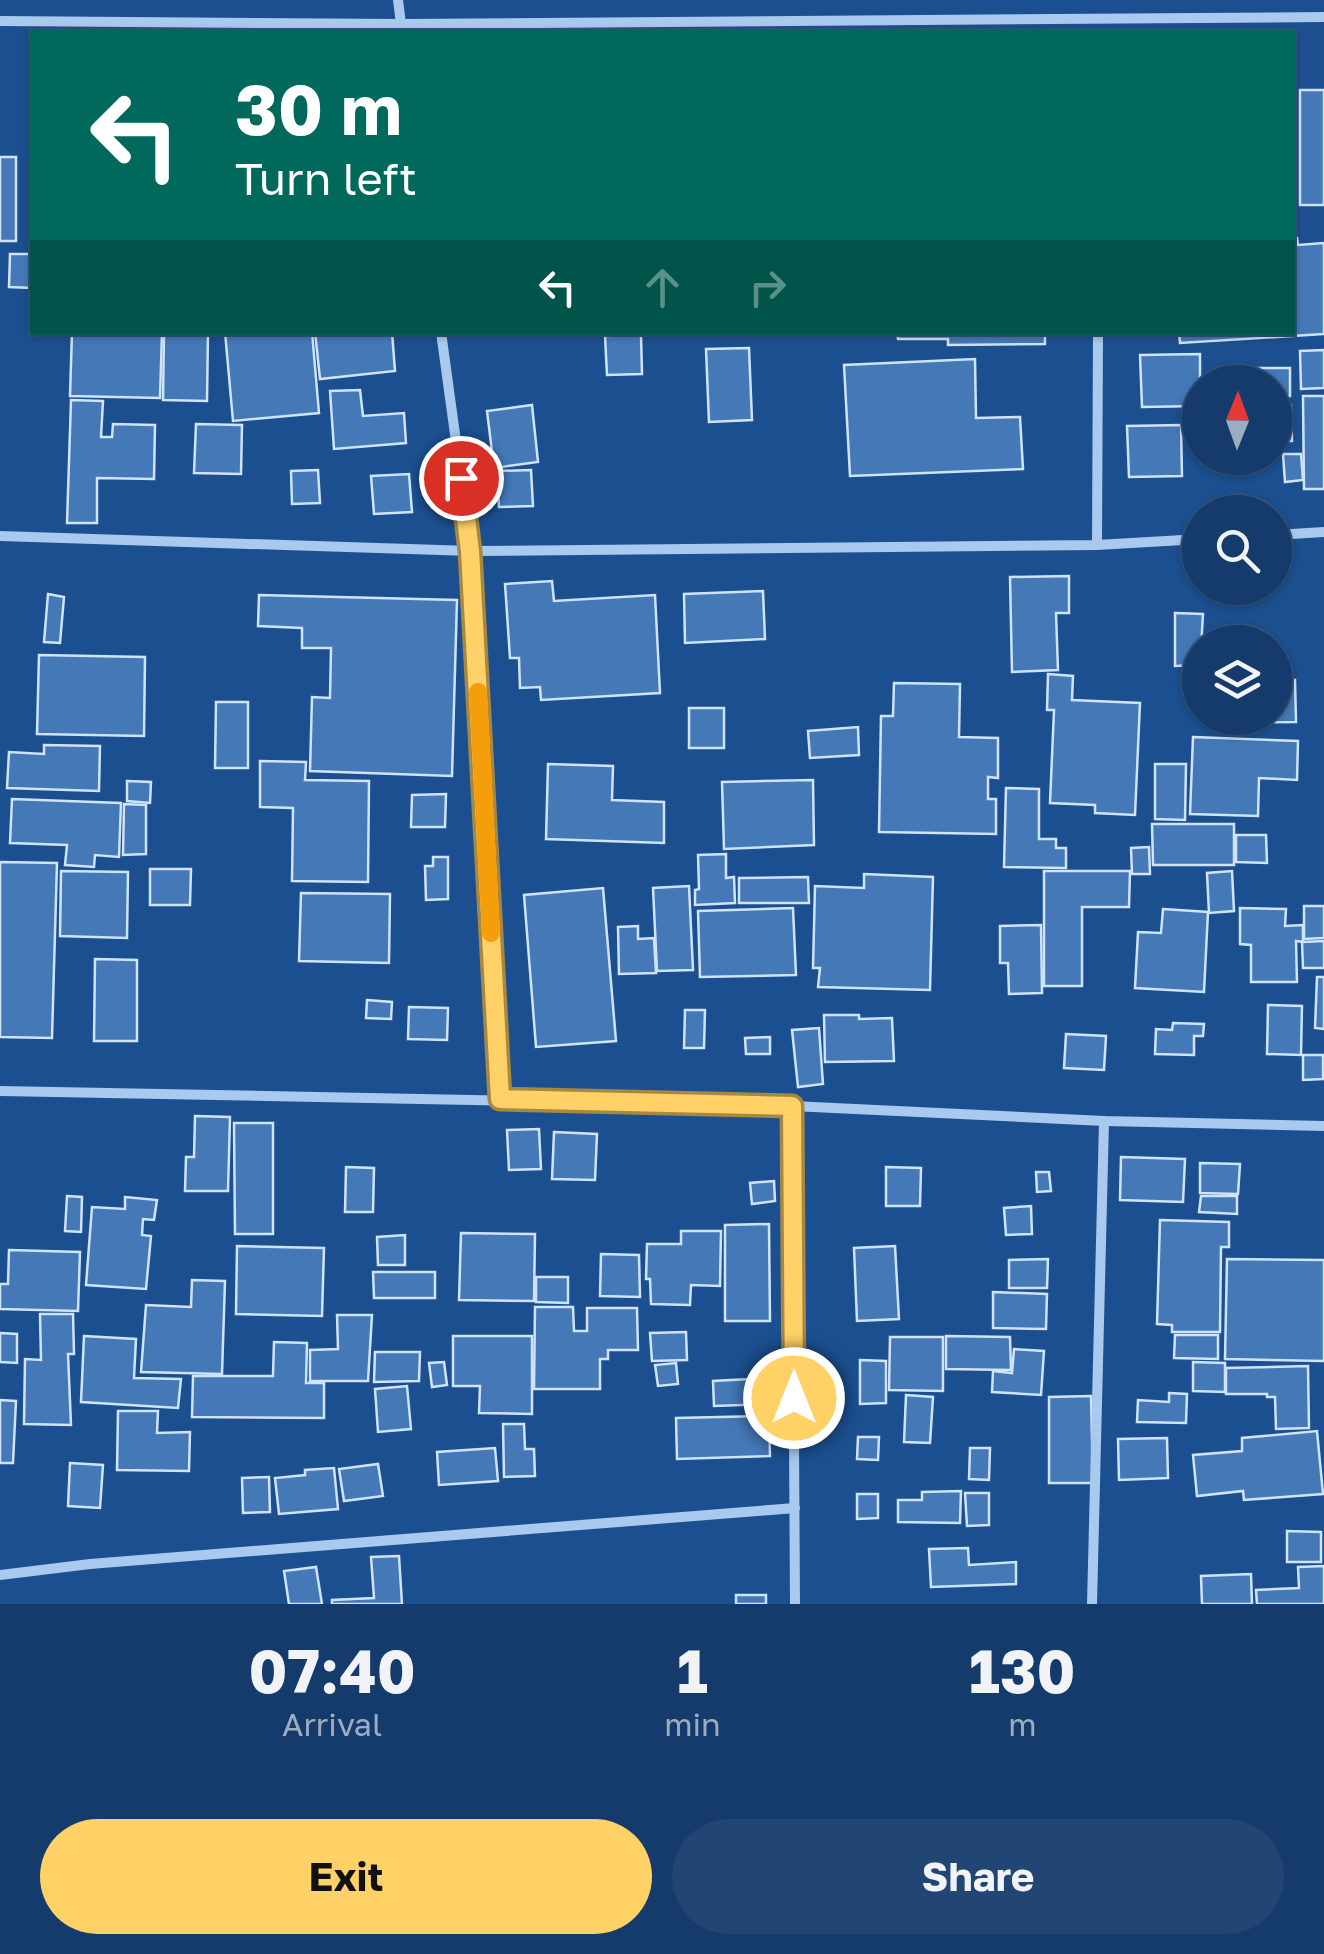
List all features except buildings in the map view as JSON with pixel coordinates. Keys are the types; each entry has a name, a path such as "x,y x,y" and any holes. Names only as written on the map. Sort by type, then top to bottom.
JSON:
{"street":[{"path":"398,0 401,28"},
{"path":"1287,16 1288,0"},
{"path":"0,21 401,28 1100,27 1324,17"},
{"path":"442,335 470,551 500,1099"},
{"path":"1097,544 1098,335"},
{"path":"1292,534 1324,532"},
{"path":"0,536 470,551 1182,540"},
{"path":"0,1090 792,1106 1104,1121 1324,1126"},
{"path":"792,1106 795,1604"},
{"path":"1092,1604 1104,1121"},
{"path":"0,1576 90,1564 795,1508"}],"slow traffic":[{"path":"478,692 491,933"}],"route":[{"path":"461,478 470,551 500,1099 792,1106 794,1398"}]}
